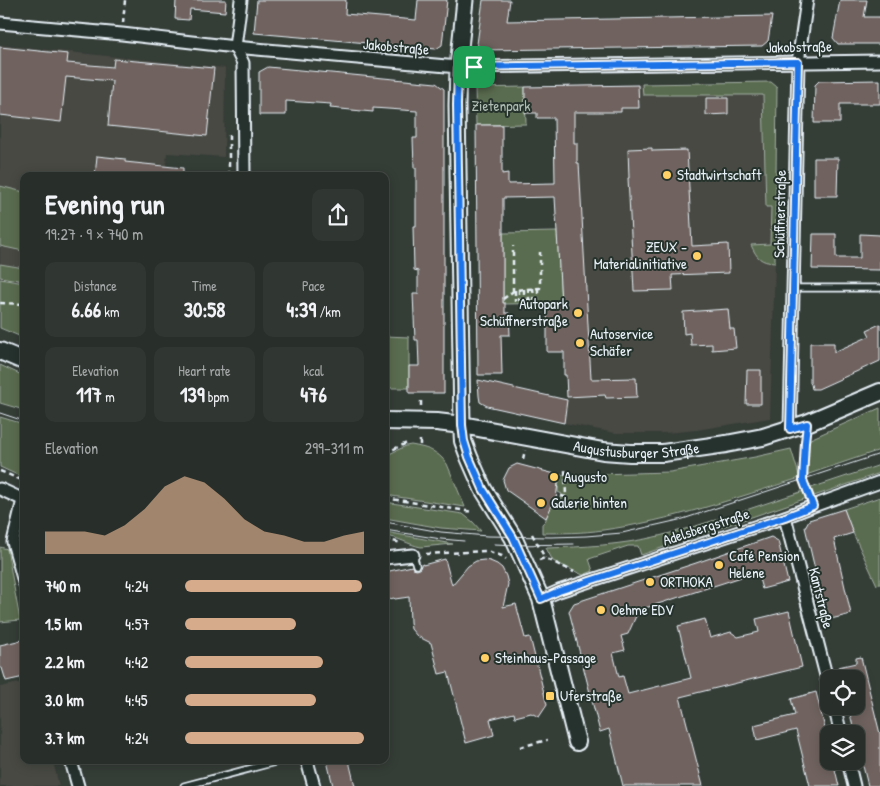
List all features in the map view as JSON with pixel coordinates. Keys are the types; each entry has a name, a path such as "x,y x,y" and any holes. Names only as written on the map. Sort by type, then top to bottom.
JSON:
{"main road":[{"path":"0,351 20,359"},
{"name":"Augustusburger Straße","path":"389,421 437,422 462,425 603,451 664,453 726,444 790,429 807,424 880,392"},
{"path":"462,425 466,449 483,489 513,537 541,599 577,742"}],"street":[{"path":"241,0 235,47 243,63 244,172"},
{"path":"462,425 457,105 458,67 465,0"},
{"name":"Schüffnerstraße","path":"790,429 798,62 808,0"},
{"name":"Jakobstraße","path":"0,23 458,67 880,61"},
{"name":"Adelsbergstraße","path":"541,599 559,591 785,517 880,482"},
{"path":"0,489 20,498"},
{"path":"20,515 13,542 20,567"},
{"name":"Kantstraße","path":"785,517 825,670"},
{"path":"389,558 415,560"},
{"path":"72,764 78,786"},
{"path":"309,764 314,786"},
{"path":"850,770 854,786"}],"lane":[{"path":"794,288 880,288"},
{"path":"184,786 268,764"}],"path":[{"path":"122,34 125,0"},
{"path":"513,246 515,302"},
{"path":"516,290 519,300 538,300 540,252"},
{"path":"528,288 529,300"},
{"path":"534,288 534,300"},
{"path":"503,299 516,290 538,288"},
{"path":"524,289 524,300"},
{"path":"0,303 20,304"},
{"path":"421,399 421,406"},
{"path":"807,424 803,480 813,506"},
{"path":"389,451 407,443"},
{"path":"561,496 566,496 565,470"},
{"path":"0,471 20,479"},
{"path":"389,499 473,512"},
{"path":"532,534 545,558 592,581"},
{"path":"415,560 487,551 502,556 515,568 545,558"},
{"path":"520,747 547,740"}],"shaded area":[{"path":"0,45 225,68 224,157 167,153 165,172 20,172 20,282 0,279"},
{"name":"Stadtwirtschaft","path":"771,82 777,87 775,263 770,418 666,433 615,433 564,423 567,399 554,86"},
{"path":"20,683 20,764 54,764 59,786 0,786 0,687"}],"green space":[{"path":"771,82 777,87 775,263 766,262 760,258 751,245 770,244 771,207 766,207 763,95 643,95 642,84"},
{"name":"Zietenpark","path":"525,87 526,124 476,125 475,88"},
{"path":"0,186 20,191 20,250 0,246"},
{"path":"557,232 561,303 503,303 503,233"},
{"path":"0,264 20,267 20,280 0,277"},
{"path":"0,279 20,282 20,336 0,328"},
{"path":"389,336 409,337 409,388 389,388"},
{"path":"0,365 20,374 20,409 0,403"},
{"path":"880,408 880,450 806,475 808,440"},
{"path":"0,417 20,423 20,476 0,467"},
{"path":"411,445 431,450 443,459 447,464 465,507 389,496 389,454"},
{"path":"791,449 800,478 703,508 653,521 595,531 542,533 542,524 546,520 551,506 559,508 562,494 558,492 559,475 670,472"},
{"path":"880,465 880,473 814,496 811,488"},
{"path":"804,491 807,498 641,555 638,546 628,546 589,559 593,571 583,575 553,561 546,548 603,545 659,536"},
{"path":"880,497 880,584 877,585 844,509"},
{"path":"389,503 463,514 481,531 441,528 389,519"},
{"path":"389,533 453,544 421,547 389,537"},
{"path":"0,547 7,549 20,620 0,622"}],"building":[{"path":"176,0 226,0 225,12 190,9 189,20 175,19"},
{"path":"257,0 346,0 345,14 416,20 418,0 447,0 442,45 436,49 254,33"},
{"path":"483,0 510,0 507,21 772,16 768,41 762,46 482,50 477,44"},
{"path":"840,0 867,0 864,17 880,17 880,44 838,44 833,38"},
{"path":"0,47 68,54 67,63 113,67 114,59 214,68 207,136 108,126 112,81 66,77 61,122 0,115"},
{"path":"268,67 436,83 444,89 444,393 409,393 409,366 419,366 418,340 415,340 413,294 418,294 418,271 414,270 413,226 416,226 416,168 414,168 413,138 417,138 417,111 373,108 373,112 330,108 331,104 286,101 286,115 259,115 259,72"},
{"path":"880,80 880,104 840,104 840,123 814,123 815,85 819,81"},
{"path":"638,85 639,108 621,108 621,112 574,112 574,143 577,143 577,163 579,163 591,379 636,378 637,397 606,398 605,395 567,397 566,375 564,375 564,352 547,352 548,325 546,303 561,303 555,197 503,198 503,303 505,303 505,313 509,313 510,335 501,335 502,375 478,375 476,125 502,125 502,174 508,173 508,184 555,183 554,118 537,118 537,113 525,113 525,87"},
{"path":"706,98 728,98 728,114 706,115"},
{"path":"652,148 652,151 687,150 692,246 728,244 729,273 672,275 673,290 634,291 628,149"},
{"path":"97,156 125,159 125,162 183,168 183,172 95,172"},
{"path":"814,158 838,158 837,196 814,196"},
{"path":"813,234 836,234 836,258 860,258 860,234 880,235 880,270 812,269"},
{"path":"728,309 730,329 734,329 736,348 712,350 712,344 691,345 690,333 684,334 683,312"},
{"path":"880,324 880,361 818,389 812,389 810,383 810,343 834,343 834,352 870,336 867,330"},
{"path":"747,370 761,370 761,404 746,404"},
{"path":"478,380 567,400 564,423 487,406 480,402"},
{"path":"517,464 559,475 556,499 546,518 506,490 503,480 509,468"},
{"path":"844,509 853,533 834,539 851,614 827,620 805,527 809,520"},
{"path":"771,537 778,541 788,582 762,589 757,572 639,610 641,614 636,616 628,634 621,636 625,650 613,653 619,677 623,676 628,694 691,678 678,626 705,619 710,638 731,632 738,637 759,632 756,619 789,611 802,667 680,697 703,786 623,786 609,729 600,732 569,611 574,603"},
{"name":"Steinhaus-Passage","path":"445,559 452,585 468,566 476,561 490,561 502,568 508,584 503,607 516,604 525,638 530,637 547,705 539,717 531,713 515,717 514,713 490,719 494,735 466,743 448,672 439,674 431,643 417,636 411,629 409,597 389,599 389,571 412,566 413,569 417,570 423,565"},
{"path":"20,640 20,678 6,681 2,668 0,668 0,645"},
{"path":"861,657 864,670 839,670 838,667 856,663 856,658"},
{"path":"865,673 880,734 880,786 868,786 864,770 865,725 853,725 850,715 865,715"},
{"path":"816,692 820,715 822,715 824,725 820,725 820,770 835,770 839,786 810,786 796,730 757,740 754,725 795,715 791,699"},
{"path":"328,764 350,764 355,786 333,786"}],"tram line":[{"path":"0,413 20,420"},
{"path":"389,523 441,532 487,536 551,537 622,533 683,519 880,454"},
{"path":"389,531 464,541"},
{"path":"494,544 574,544"}],"place":[{"name":"Stadtwirtschaft","path":"667,175"},
{"name":"ZEUX - Materialinitiative","path":"697,256"},
{"name":"Autopark Schüffnerstraße","path":"578,313"},
{"name":"Autoservice Schäfer","path":"580,343"},
{"name":"Augusto","path":"554,477"},
{"name":"Galerie hinten","path":"541,503"},
{"name":"Café Pension Helene","path":"719,565"},
{"name":"ORTHOKA","path":"650,582"},
{"name":"Oehme EDV","path":"601,610"},
{"name":"Steinhaus-Passage","path":"485,658"},
{"name":"Uferstraße","path":"550,696"}],"route":[{"path":"798,62 790,429 807,424 803,480 813,506 785,517 559,591 541,599 513,537 483,489 464,441 462,425 458,67 474,67 798,62"}]}
